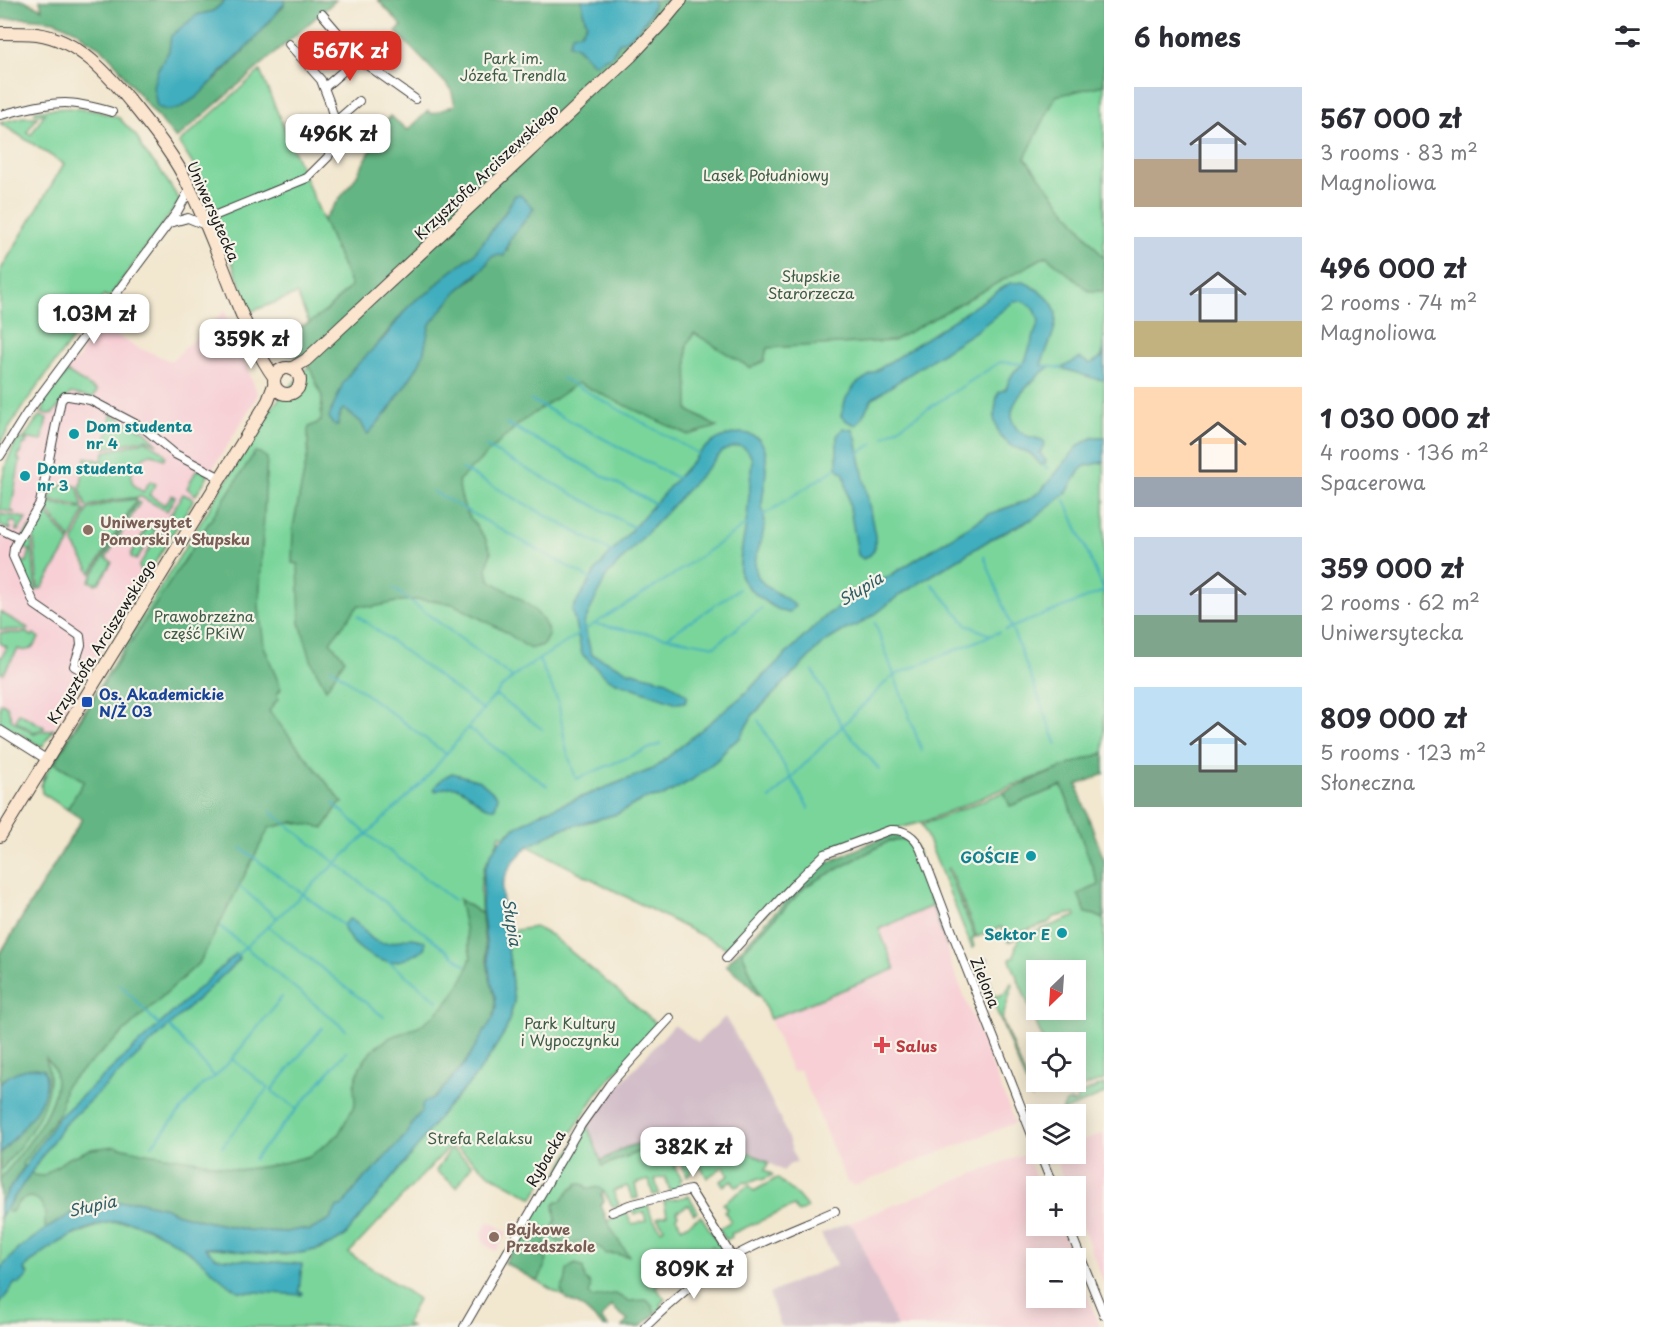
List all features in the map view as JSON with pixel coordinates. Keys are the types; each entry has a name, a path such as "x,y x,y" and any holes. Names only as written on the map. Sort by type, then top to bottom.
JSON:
{"street":[{"name":"Krzysztofa Arciszewskiego","path":"0,836 219,477 284,378 631,56 681,0"},
{"path":"322,14 368,66 415,99"},
{"name":"Uniwersytecka","path":"0,33 38,34 62,42 78,50 110,76 168,149 205,222 264,364 284,378"},
{"path":"169,223 188,218 205,222 307,178 328,157 334,141 335,122 325,87 316,73 289,44"},
{"path":"325,87 359,57"},
{"path":"335,122 359,101"},
{"path":"0,115 44,105 65,103 112,112"},
{"path":"0,456 27,412 169,223 190,189"},
{"path":"96,679 74,666 81,645 80,636 38,608 31,598 13,556 19,538 40,503 61,400 65,396 90,400 150,432 175,454 219,477"},
{"path":"0,529 19,538"},
{"path":"0,730 46,759"},
{"name":"Zielona","path":"726,958 825,854 890,830 898,829 906,832 917,842 921,850 1026,1120"},
{"name":"Rybacka","path":"464,1327 596,1102 610,1083 670,1018"},
{"path":"612,1212 629,1205 690,1190 732,1257"},
{"path":"645,1327 667,1305 698,1280 732,1257 835,1211"},
{"path":"1072,1236 1104,1315"}],"shaded area":[{"name":"Uniwersytet Pomorski w Słupsku","path":"225,311 258,395 42,747 0,722 0,486 10,453 18,439 23,440 44,409 43,403 78,360 80,353 101,326 134,346 171,361"},
{"name":"Salus","path":"932,906 947,943 950,961 1015,1123 853,1186 851,1183 848,1184 800,1070 792,1072 770,1019 895,969 879,929"},
{"path":"725,1017 757,1072 781,1120 797,1163 791,1163 783,1171 754,1154 732,1146 701,1139 678,1138 651,1140 624,1148 601,1161 587,1125 594,1113 674,1025 698,1042"},
{"path":"1104,1133 1104,1284 1086,1236 1086,1176 1062,1176 1058,1164 1086,1164 1086,1139"},
{"path":"1026,1153 1026,1164 1030,1164 1035,1176 1026,1176 1026,1236 1064,1236 1069,1248 1026,1248 1026,1308 1086,1308 1086,1291 1100,1327 897,1327 854,1228 848,1223"},
{"name":"Bajkowe Przedszkole","path":"488,1221 507,1232 496,1251 484,1244 481,1234"},
{"path":"848,1223 854,1228 897,1327 781,1327 769,1294 837,1265 821,1234"}],"green space":[{"path":"0,0 24,0 42,9 40,0 226,0 213,11 197,15 171,37 169,51 158,69 178,109 207,87 234,61 284,5 285,0 336,0 176,139 101,48 84,38 79,32 55,21 25,18 0,19"},
{"name":"Lasek Południowy","path":"378,0 582,0 587,24 580,33 577,47 594,64 612,55 619,43 630,37 643,24 650,14 653,0 1104,0 1104,85 1056,96 1025,158 1104,258 1104,291 1089,291 1046,256 893,341 767,348 764,361 750,368 694,333 687,345 688,410 717,427 688,435 578,383 520,423 458,481 466,512 485,538 491,552 487,568 489,579 539,615 549,634 543,645 530,649 504,631 453,604 417,600 373,607 359,605 330,642 345,659 326,689 312,663 300,623 298,564 292,563 293,527 308,453 308,431 309,427 321,421 322,397 310,368 300,358 273,351 263,342 309,323 326,311 351,286 323,220 354,180 390,116 408,130 428,111 432,114 455,105 451,89 396,32 402,26","holes":["515,196 520,196 534,208 509,241 507,251 491,257 476,277 459,289 430,324 417,368 388,411 367,434 361,422 344,409 341,411 338,425 331,410 371,352 407,308 431,291 444,277 474,254"]},
{"name":"Słupskie Starorzecza","path":"1104,0 1104,437 1094,437 1079,445 1041,491 1026,501 989,514 828,614 740,698 653,769 543,812 504,836 500,835 484,867 481,885 481,1039 436,1097 179,1220 60,1220 18,1249 0,1270 0,954 82,819 42,793 41,785 47,774 41,781 272,407 305,370 520,169"},
{"path":"260,71 351,286 326,311 309,323 297,294 250,312 201,177 179,143"},
{"path":"70,108 96,111 119,118 137,137 143,150 161,171 180,201 109,298 104,295 21,409 0,443 0,271 64,164 0,123 23,117 37,117 27,132 31,135 45,113 38,115 35,111"},
{"path":"67,372 97,391 93,398 71,393 53,413 41,413 44,409 43,403"},
{"path":"111,414 145,431 158,444 146,439 105,448"},
{"path":"39,416 47,418 42,441 24,438"},
{"path":"18,439 27,440 26,444 23,444 18,459 20,460 11,510 15,513 0,510 0,500 6,465"},
{"path":"146,441 166,456 164,459 152,454 144,457 132,472 132,481 143,492 150,481 156,484 149,495 165,505 172,495 175,497 167,511 141,497 113,500 86,507 80,488 86,457 102,461 104,452"},
{"name":"Prawobrzeżna część PKiW","path":"255,452 267,458 259,606 264,646 281,689 277,694 278,699 269,711 343,803 339,804 324,828 294,822 269,828 200,962 65,1086 60,1112 22,1164 24,1167 0,1203 0,1179 39,1127 47,1112 56,1082 54,1069 46,1058 49,1078 43,1106 32,1129 0,1171 0,1154 34,1113 4,1079 0,1084 0,954 82,819 67,809 84,781 55,763 76,726"},
{"path":"1104,462 1104,753 1003,789 926,821 840,843 729,949 528,846 561,829 617,814 644,799 663,796 692,780 740,738 752,716 823,643 877,613 898,596 991,539 1034,518 1067,492 1080,470 1085,466"},
{"path":"197,469 209,474 196,495 187,488"},
{"path":"64,484 77,486 83,507 49,500 53,490"},
{"path":"183,494 194,499 171,536 161,530"},
{"path":"137,499 91,573 73,543 88,509 113,502"},
{"path":"48,502 85,510 71,540 45,507"},
{"path":"137,502 140,503 106,558 112,562 99,583 89,581"},
{"path":"43,509 70,542 42,588 38,589 33,528"},
{"path":"0,514 26,519 16,531 17,523 11,521 10,530 0,526"},
{"path":"30,526 36,591 32,593 18,561 27,562 30,550 17,547"},
{"path":"148,526 155,531 136,560 131,557 131,554"},
{"path":"159,532 170,538 148,574 140,570 139,566"},
{"path":"0,612 28,628 27,630 0,630"},
{"path":"0,633 27,633 39,638 28,650 18,649 3,674 0,672 0,657 7,647 0,643"},
{"path":"0,704 7,706 12,720 33,734 54,729 42,747 0,722"},
{"path":"19,713 44,729 34,732 17,722"},
{"path":"1104,753 1104,774 1077,785 1104,860 1104,919 1086,913 1078,894 1099,885 1062,786 1010,806 1004,792"},
{"path":"1062,786 1099,885 1086,913 1104,919 1104,1080 1086,1086 1086,1032 1040,1032 1035,1020 1086,1020 1086,960 1026,960 1026,999 1010,960 1014,957 1019,938 1076,916 1075,913 1054,917 1048,923 1021,932 1015,939 1008,942 1001,927 977,937 949,868 947,869 975,937 972,939 974,947 972,948 922,825 1004,792 1010,806"},
{"path":"895,833 906,836 914,843 951,941 947,946 911,844 907,840 889,841 806,886 742,952 760,996 726,965 816,868"},
{"path":"907,840 911,844 932,906 879,929 895,969 770,1019 742,952 806,886 889,841"},
{"path":"459,899 482,914 495,1001 493,1018 477,1048 459,1071 443,1090 425,1103 423,1111 405,1136 365,1177 331,1220 309,1231 302,1229 286,1232 248,1230 205,1221 136,1201 119,1202 102,1208 77,1211 46,1229 45,1213 41,1204 33,1198 23,1199 12,1212 8,1212 7,1207 31,1172 34,1175 43,1176 67,1159 91,1149 116,1146 238,1170 274,1165 310,1156 338,1135 355,1104 354,1086 360,1066 373,1049 391,1037 418,1027 437,1013 451,998 464,977 471,957"},
{"name":"Park Kultury i Wypoczynku","path":"535,927 551,935 658,1025 598,1092 533,1198 491,1175 452,1144 349,1253 418,1299 406,1324 411,1327 0,1327 0,1304 15,1283 28,1274 24,1269 39,1254 69,1237 105,1223 130,1222 162,1235 206,1247 285,1255 321,1249 344,1237 441,1114 486,1062 506,1030 514,1002 504,932"},
{"path":"987,959 988,961 982,963 995,997 1006,993 1011,983 1013,984 1002,1020 1026,1078 1026,1083 977,962"},
{"path":"1104,1084 1104,1094 1080,1104 1065,1104 1078,1101 1076,1096"},
{"path":"594,1113 587,1125 603,1166 652,1147 651,1140 682,1139 712,1142 741,1150 769,1163 765,1170 773,1175 762,1180 759,1178 745,1182 736,1187 732,1181 723,1186 720,1181 729,1176 724,1166 707,1178 701,1167 698,1169 695,1164 690,1167 692,1172 687,1176 680,1163 674,1167 682,1179 679,1181 684,1188 670,1191 665,1177 655,1179 659,1194 653,1195 649,1180 635,1184 638,1198 633,1199 627,1186 613,1191 619,1205 613,1207 604,1192 602,1193 604,1201 600,1205 607,1221 626,1211 632,1224 646,1221 644,1212 634,1214 632,1209 648,1205 651,1216 661,1230 664,1228 657,1218 667,1215 664,1201 689,1196 698,1212 694,1214 688,1205 676,1212 682,1228 701,1216 726,1255 721,1258 713,1246 689,1262 697,1275 688,1281 678,1269 655,1287 665,1299 660,1304 662,1307 640,1327 623,1327 628,1320 611,1306 601,1319 608,1327 604,1327 582,1307 505,1263"},
{"path":"651,1140 652,1147 602,1166 601,1161 624,1148"},
{"path":"451,1148 472,1165 457,1187 436,1171"},
{"path":"777,1178 808,1208 798,1213 794,1206 731,1234 732,1237 726,1240 719,1229 731,1221 724,1211 727,1209 723,1204 749,1185 754,1191"},
{"path":"578,1183 585,1185 586,1188 600,1188 604,1192 601,1195 604,1201 600,1205 616,1237 629,1256 606,1254 599,1247 585,1240 570,1245 555,1239 554,1205"},
{"path":"528,1223 541,1225 546,1233 544,1236 546,1245 541,1252 547,1260 538,1282 505,1263"},
{"path":"576,1264 583,1268 585,1279 590,1285 589,1293 592,1298 616,1294 628,1301 647,1300 655,1314 640,1327 623,1327 628,1320 611,1306 601,1319 608,1327 604,1327 582,1307 565,1298 561,1290 568,1270"}],"water":[{"path":"226,0 285,0 258,35 197,97 178,109 166,110 157,107 153,86 158,69 169,51 171,36 197,15 213,11"},
{"path":"582,0 653,0 654,3 643,24 630,37 619,43 612,55 594,64 577,47 569,44 572,34 580,33 587,24"},
{"path":"515,195 520,195 534,208 509,241 504,256 491,257 484,268 459,289 430,324 423,355 417,368 388,411 368,434 361,422 344,409 341,411 337,426 332,423 329,417 343,383 352,370 385,337 407,308 431,291 444,277 474,254 504,214"},
{"path":"1024,282 1049,299 1056,317 1055,327 1041,365 1050,366 1027,386 1014,404 1012,413 1013,422 1019,431 1045,442 1040,453 1046,461 1044,465 1041,465 1031,454 1011,446 999,435 994,418 997,396 999,392 1006,389 1015,371 1024,364 1039,321 1035,310 1023,301 1013,302 979,329 873,398 856,425 841,416 846,398 856,384 1010,283"},
{"path":"1104,336 1104,380 1061,368 1080,358 1090,364 1102,357"},
{"path":"843,428 853,430 856,438 875,536 874,550 863,559 858,555 844,474 837,468 837,436"},
{"path":"741,433 753,436 761,442 765,450 766,472 762,506 764,526 756,560 757,574 764,584 795,606 789,613 776,608 760,598 742,580 740,562 752,459 747,450 740,446 728,449 723,451 606,577 584,623 591,654 628,671 667,681 688,696 685,702 677,703 608,679 582,654 572,610 596,570 702,450 720,438"},
{"path":"1094,437 1104,437 1104,462 1085,466 1080,470 1067,492 1034,518 991,539 898,596 858,625 823,643 752,716 740,738 692,780 663,796 644,799 617,814 561,829 528,846 513,862 502,887 504,932 514,1002 506,1030 468,1085 441,1114 344,1237 318,1249 293,1254 266,1254 205,1248 217,1258 302,1264 299,1292 303,1293 302,1295 238,1291 195,1256 172,1241 138,1224 117,1221 88,1228 45,1252 24,1269 28,1275 20,1284 15,1283 0,1304 0,1269 18,1249 77,1211 102,1208 111,1203 136,1201 205,1221 248,1230 286,1232 302,1229 309,1231 330,1220 337,1207 341,1207 365,1177 405,1136 422,1111 424,1102 436,1097 465,1063 493,1018 496,1008 482,907 483,881 485,868 500,841 515,828 543,812 653,769 740,698 828,614 989,514 1026,501 1041,491 1079,445"},
{"path":"452,773 480,781 498,797 495,808 485,806 456,787 436,791 434,789 441,780"},
{"path":"349,919 378,942 390,943 412,938 425,942 425,948 399,961 390,962 375,958 361,950 349,938 343,925"},
{"path":"236,954 239,959 237,962 63,1126 0,1218 0,1203 58,1118"},
{"path":"35,1068 43,1069 46,1080 45,1091 25,1126 0,1154 0,1084 16,1072"}],"waterway":[{"path":"884,437 1000,362 1026,364"},
{"path":"1044,366 1062,368"},
{"path":"562,378 701,455"},
{"path":"531,400 679,479"},
{"path":"506,423 657,505"},
{"path":"856,455 874,443"},
{"path":"485,446 635,528"},
{"path":"1044,465 1048,469"},
{"path":"762,516 838,467"},
{"path":"462,469 614,553"},
{"path":"432,491 592,580"},
{"path":"1065,500 1104,591"},
{"path":"583,631 670,577 747,524"},
{"path":"984,556 1057,745"},
{"path":"932,584 967,625 990,635"},
{"path":"394,589 512,677"},
{"path":"667,637 739,589"},
{"path":"1005,630 1104,591"},
{"path":"595,624 715,646 762,608"},
{"path":"358,616 483,710"},
{"path":"875,623 922,751"},
{"path":"770,799 888,680 895,675 999,632"},
{"path":"237,955 423,782 501,688 519,672 579,634"},
{"path":"539,660 558,701 566,748 576,779 660,744"},
{"path":"331,668 446,754"},
{"path":"813,671 842,726 879,769"},
{"path":"496,695 542,729"},
{"path":"758,720 809,809"},
{"path":"468,728 547,786"},
{"path":"333,803 367,834 455,901"},
{"path":"271,812 465,965"},
{"path":"241,848 344,926"},
{"path":"239,886 276,917"},
{"path":"268,926 384,1017"},
{"path":"221,927 346,1030"},
{"path":"388,961 438,1001"},
{"path":"120,984 159,1025"},
{"path":"232,1059 282,997"},
{"path":"169,1026 215,1077"},
{"path":"271,1091 322,1028"},
{"path":"272,1091 297,1109 346,1052"},
{"path":"152,1145 203,1084 215,1077 232,1059 268,1088 222,1147"},
{"path":"254,1159 297,1109"}],"place":[{"name":"Dom studenta nr 4","path":"74,434"},
{"name":"Dom studenta nr 3","path":"25,476"},
{"name":"Uniwersytet Pomorski w Słupsku","path":"88,530"},
{"name":"Os. Akademickie N/Ż 03","path":"87,702"},
{"name":"GOŚCIE","path":"1031,856"},
{"name":"Sektor E","path":"1062,933"},
{"name":"Salus","path":"882,1045"},
{"name":"Bajkowe Przedszkole","path":"494,1237"}],"park label":[{"name":"Park im. Józefa Trendla","path":"513,66"},
{"name":"Strefa Relaksu","path":"480,1137"}],"water label":[{"name":"Słupia","path":"860,588"},
{"name":"Słupia","path":"513,922"},
{"name":"Słupia","path":"92,1205"}]}
